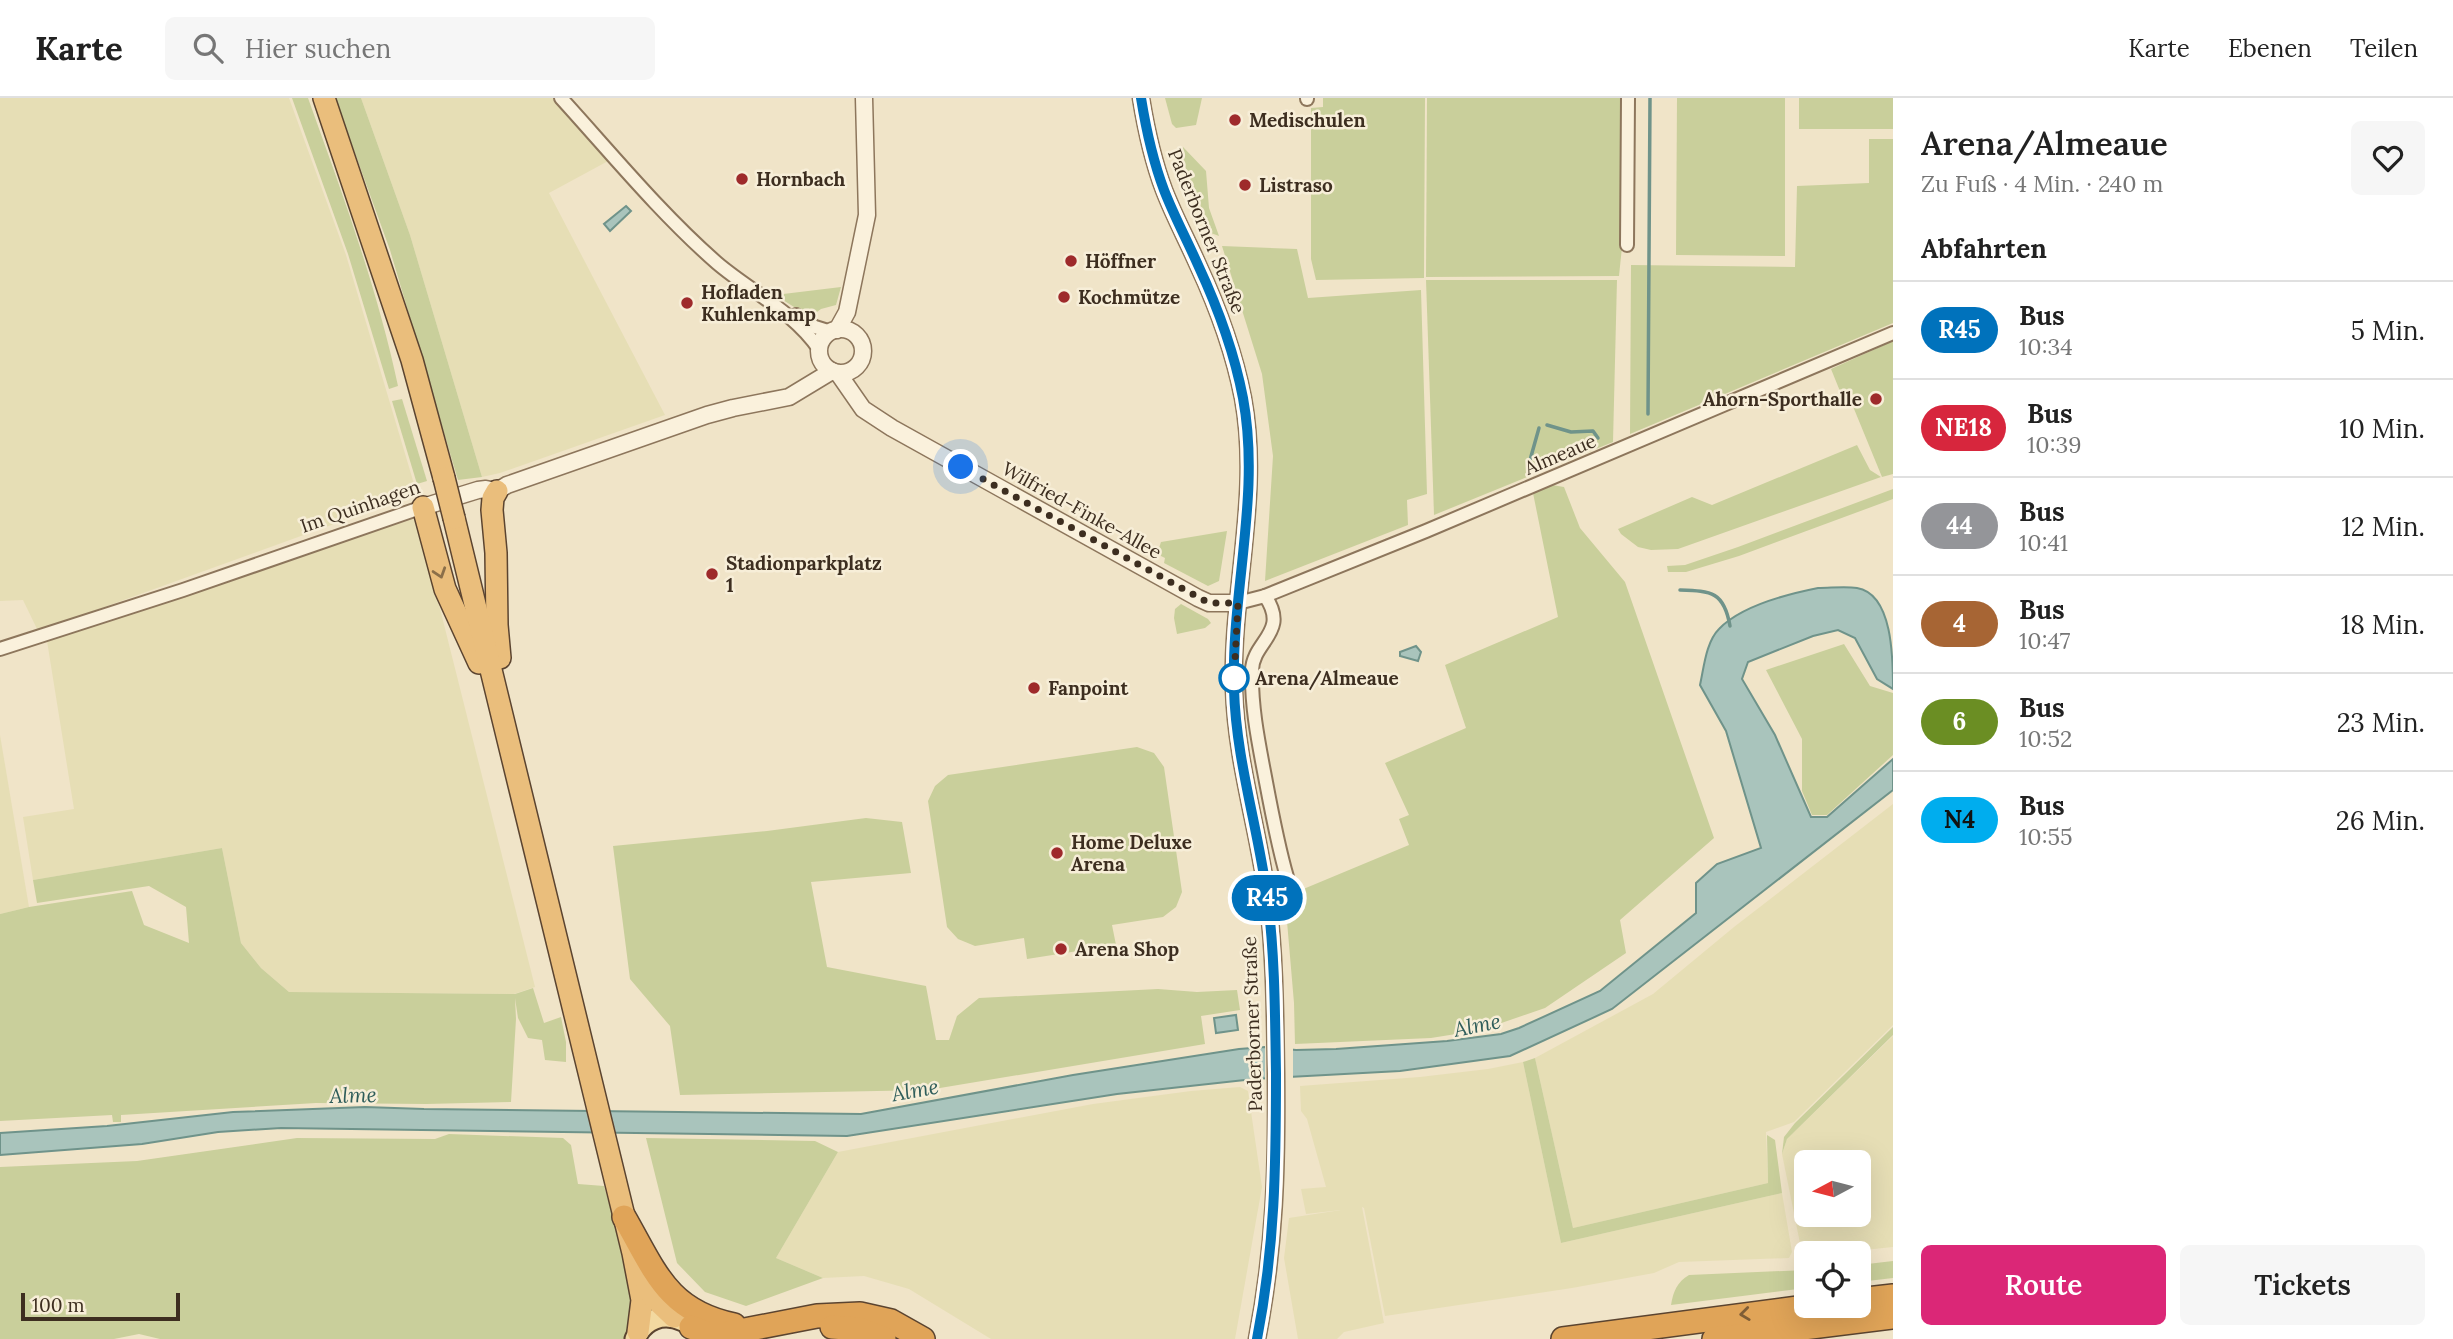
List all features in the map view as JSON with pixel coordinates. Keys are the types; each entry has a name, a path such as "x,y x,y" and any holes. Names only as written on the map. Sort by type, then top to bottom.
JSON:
{"highway":[{"path":"324,98 412,360 444,478 633,1253 642,1300 636,1336"},
{"path":"496,491 491,505 496,554 497,625 508,733"},
{"path":"423,507 445,589 471,642 508,733"},
{"path":"624,1217 663,1285 678,1300 720,1322 761,1333 817,1316 860,1314 891,1321 923,1339"},
{"path":"633,1253 653,1297 688,1328 719,1335 834,1327 866,1331 884,1339"},
{"path":"1871,1299 1893,1296"},
{"path":"1563,1339 1794,1308"},
{"path":"1714,1339 1893,1317"}],"main road":[{"path":"636,1336 645,1324 655,1319 688,1328"}],"street":[{"path":"561,98 660,207 710,257 777,306 806,332 824,366 835,372 847,372 855,368 863,351 856,336 848,331 821,329 777,306"},
{"path":"856,336 855,318 866,277 872,236 867,215 864,98"},
{"name":"Paderborner Straße","path":"1141,98 1160,179 1220,317 1236,365 1247,435 1248,500 1234,664 1235,711 1268,902 1275,1011 1273,1229 1268,1279 1257,1339"},
{"path":"1627,245 1628,98"},
{"path":"819,353 822,341 834,331 847,312 867,215"},
{"name":"Almeaue","path":"1238,603 1265,596 1464,516 1893,333"},
{"name":"Im Quinhagen","path":"733,408 750,399 793,386 812,370 819,353"},
{"name":"Wilfried-Finke-Allee","path":"855,368 857,382 875,416"},
{"name":"Wilfried-Finke-Allee","path":"835,372 863,409 892,428 1209,603 1238,603"},
{"name":"Im Quinhagen","path":"0,649 158,599 423,507 478,490 496,491 733,408 789,397 835,372"},
{"path":"1265,596 1274,612 1274,621 1266,642 1253,662 1253,703 1272,815 1287,877"}],"shaded area":[{"path":"0,98 289,98 346,255 417,494 38,631 23,600 0,601"},
{"path":"361,98 553,98 610,160 549,193 665,415 482,477 410,235"},
{"path":"412,519 418,521 535,987 514,994 289,992 261,968 241,943 222,848 33,880 23,817 74,809 47,641"},
{"path":"0,735 29,907 0,914"},
{"path":"1893,804 1893,1025 1794,1122 1766,1132 1768,1183 1573,1228 1535,1058 1653,994 1734,927"},
{"path":"1893,1036 1893,1247 1871,1249 1871,1241 1800,1241 1797,1227 1871,1227 1871,1150 1794,1150 1794,1213 1782,1154 1787,1139"},
{"path":"1523,1062 1561,1243 1782,1193 1792,1252 1789,1258 1679,1262 1654,1273 1385,1316 1362,1207 1384,1323 1344,1332 1337,1339 1298,1339 1284,1258 1289,1218 1341,1210 1306,1214 1301,1189 1326,1187 1307,1119 1301,1111 1300,1086 1420,1077"},
{"path":"1240,1087 1248,1091 1262,1187 1235,1339 991,1339 909,1289 864,1276 823,1278 776,1258 838,1152 1093,1104"}],"green space":[{"path":"292,98 308,98 369,276 398,386 389,389 348,254"},
{"path":"335,98 361,98 410,235 482,477 458,480 390,250"},
{"path":"1165,98 1202,98 1196,125 1176,128 1172,124"},
{"path":"1323,98 1425,98 1424,278 1316,280 1311,259 1311,108 1323,107"},
{"path":"1427,98 1621,98 1622,247 1619,276 1426,277"},
{"path":"1677,98 1785,98 1785,256 1676,255"},
{"path":"1799,98 1893,98 1893,129 1799,129"},
{"path":"1869,139 1893,139 1893,323 1630,434 1631,265 1795,267 1797,186 1869,183"},
{"path":"1183,147 1206,171 1209,208 1219,236 1211,233 1180,153"},
{"path":"1222,246 1297,249 1308,298 1421,290 1427,494 1407,500 1408,525 1265,581 1273,456 1262,374"},
{"path":"1426,280 1617,280 1613,442 1434,515"},
{"path":"841,287 836,305 821,309 810,317 775,295"},
{"name":"Ahorn-Sporthalle","path":"1893,341 1893,474 1882,477 1852,404 1846,406 1831,369"},
{"path":"402,399 427,481 417,484 392,401"},
{"path":"1857,445 1870,470 1881,477 1678,549 1651,550 1638,547 1618,529 1692,497 1712,505"},
{"path":"1552,485 1564,487 1580,528 1625,582 1714,838 1620,920 1626,953 1545,1008 1481,1030 1431,1038 1295,1044 1285,898 1287,893 1289,895 1409,845 1399,819 1409,815 1385,763 1466,728 1445,665 1558,617 1533,493"},
{"path":"1893,489 1893,499 1739,556 1686,572 1668,572 1667,566 1685,565 1738,547"},
{"path":"1227,531 1219,581 1208,586 1164,563 1165,558 1157,554 1161,542"},
{"path":"1181,604 1211,623 1205,628 1177,634 1175,609"},
{"path":"1844,644 1870,686 1893,693 1893,755 1827,815 1812,815 1802,791 1802,739 1766,670"},
{"name":"Home Deluxe Arena","path":"1137,747 1154,753 1164,767 1182,892 1176,907 1163,917 1112,925 1116,945 1027,959 1024,938 975,946 958,939 947,927 928,801 935,786 948,775"},
{"path":"866,818 902,822 911,873 811,882 827,967 926,986 936,1040 949,1040 957,1016 979,998 1158,989 1197,992 1237,990 1240,1010 1201,1016 1205,1044 928,1090 680,1095 670,1026 630,979 613,846"},
{"path":"222,848 241,943 261,968 289,992 515,994 533,988 544,1023 561,1017 566,1042 566,1062 545,1060 542,1040 528,1038 518,1018 515,998 511,1102 316,1103 121,1115 121,1122 113,1122 112,1115 0,1121 0,914 132,891 144,925 189,943 186,907 149,886 37,903 33,880"},
{"path":"1893,1027 1893,1035 1787,1139 1782,1154 1784,1137 1795,1123"},
{"path":"1535,1058 1573,1228 1768,1183 1767,1135 1775,1140 1782,1193 1561,1243 1523,1062"},
{"path":"449,1134 563,1138 571,1145 578,1184 604,1186 632,1284 635,1318 624,1339 160,1339 139,1334 114,1339 0,1339 0,1167 137,1161 297,1138 435,1139"},
{"path":"646,1138 815,1141 838,1152 776,1258 823,1278 746,1306 705,1292 677,1263"},
{"path":"1893,1261 1893,1278 1871,1281 1871,1264"},
{"path":"1794,1271 1794,1290 1671,1305 1676,1288 1689,1275"}],"water":[{"path":"626,206 631,211 610,231 604,224"},
{"path":"1818,588 1857,588 1869,593 1878,602 1889,630 1893,689 1877,679 1855,638 1838,630 1813,636 1748,662 1742,679 1775,735 1811,817 1827,817 1893,759 1893,790 1612,1009 1510,1056 1400,1071 1254,1079 1117,1094 847,1136 281,1128 218,1132 142,1144 0,1155 0,1133 107,1126 233,1112 365,1107 861,1114 1073,1075 1239,1049 1336,1049 1501,1034 1600,991 1696,913 1696,883 1717,864 1761,848 1726,731 1700,685 1704,663 1715,634 1728,621 1766,602"},
{"path":"1416,646 1421,652 1418,661 1400,656 1400,652"},
{"path":"1236,1015 1238,1030 1216,1033 1214,1018"}],"pier":[{"path":"1265,1043 1293,1046 1293,1081 1265,1082"}],"waterway":[{"path":"1648,414 1650,98"},
{"path":"1547,425 1571,432 1593,431 1598,438"},
{"path":"1532,467 1530,460 1539,428"},
{"path":"1680,590 1700,591 1715,596 1724,606 1730,626"}],"bus line":[{"name":"R45","path":"1141,98 1156,169 1220,317 1236,365 1247,435 1247,516 1234,664 1235,711 1268,902 1275,1011 1276,1159 1273,1229 1268,1279 1257,1339"}],"place":[{"name":"Medischulen","path":"1235,120"},
{"name":"Hornbach","path":"742,179"},
{"name":"Listraso","path":"1245,185"},
{"name":"Höffner","path":"1071,261"},
{"name":"Kochmütze","path":"1064,297"},
{"name":"Hofladen Kuhlenkamp","path":"687,303"},
{"name":"Ahorn-Sporthalle","path":"1876,399"},
{"name":"Stadionparkplatz 1","path":"712,574"},
{"name":"Arena/Almeaue","path":"1234,678"},
{"name":"Fanpoint","path":"1034,688"},
{"name":"Home Deluxe Arena","path":"1057,853"},
{"name":"Arena Shop","path":"1061,949"}],"route":[{"path":"961,467 1209,603 1238,603 1234,678"}],"water label":[{"name":"Alme","path":"1477,1025"},
{"name":"Alme","path":"915,1090"},
{"name":"Alme","path":"353,1095"}]}
